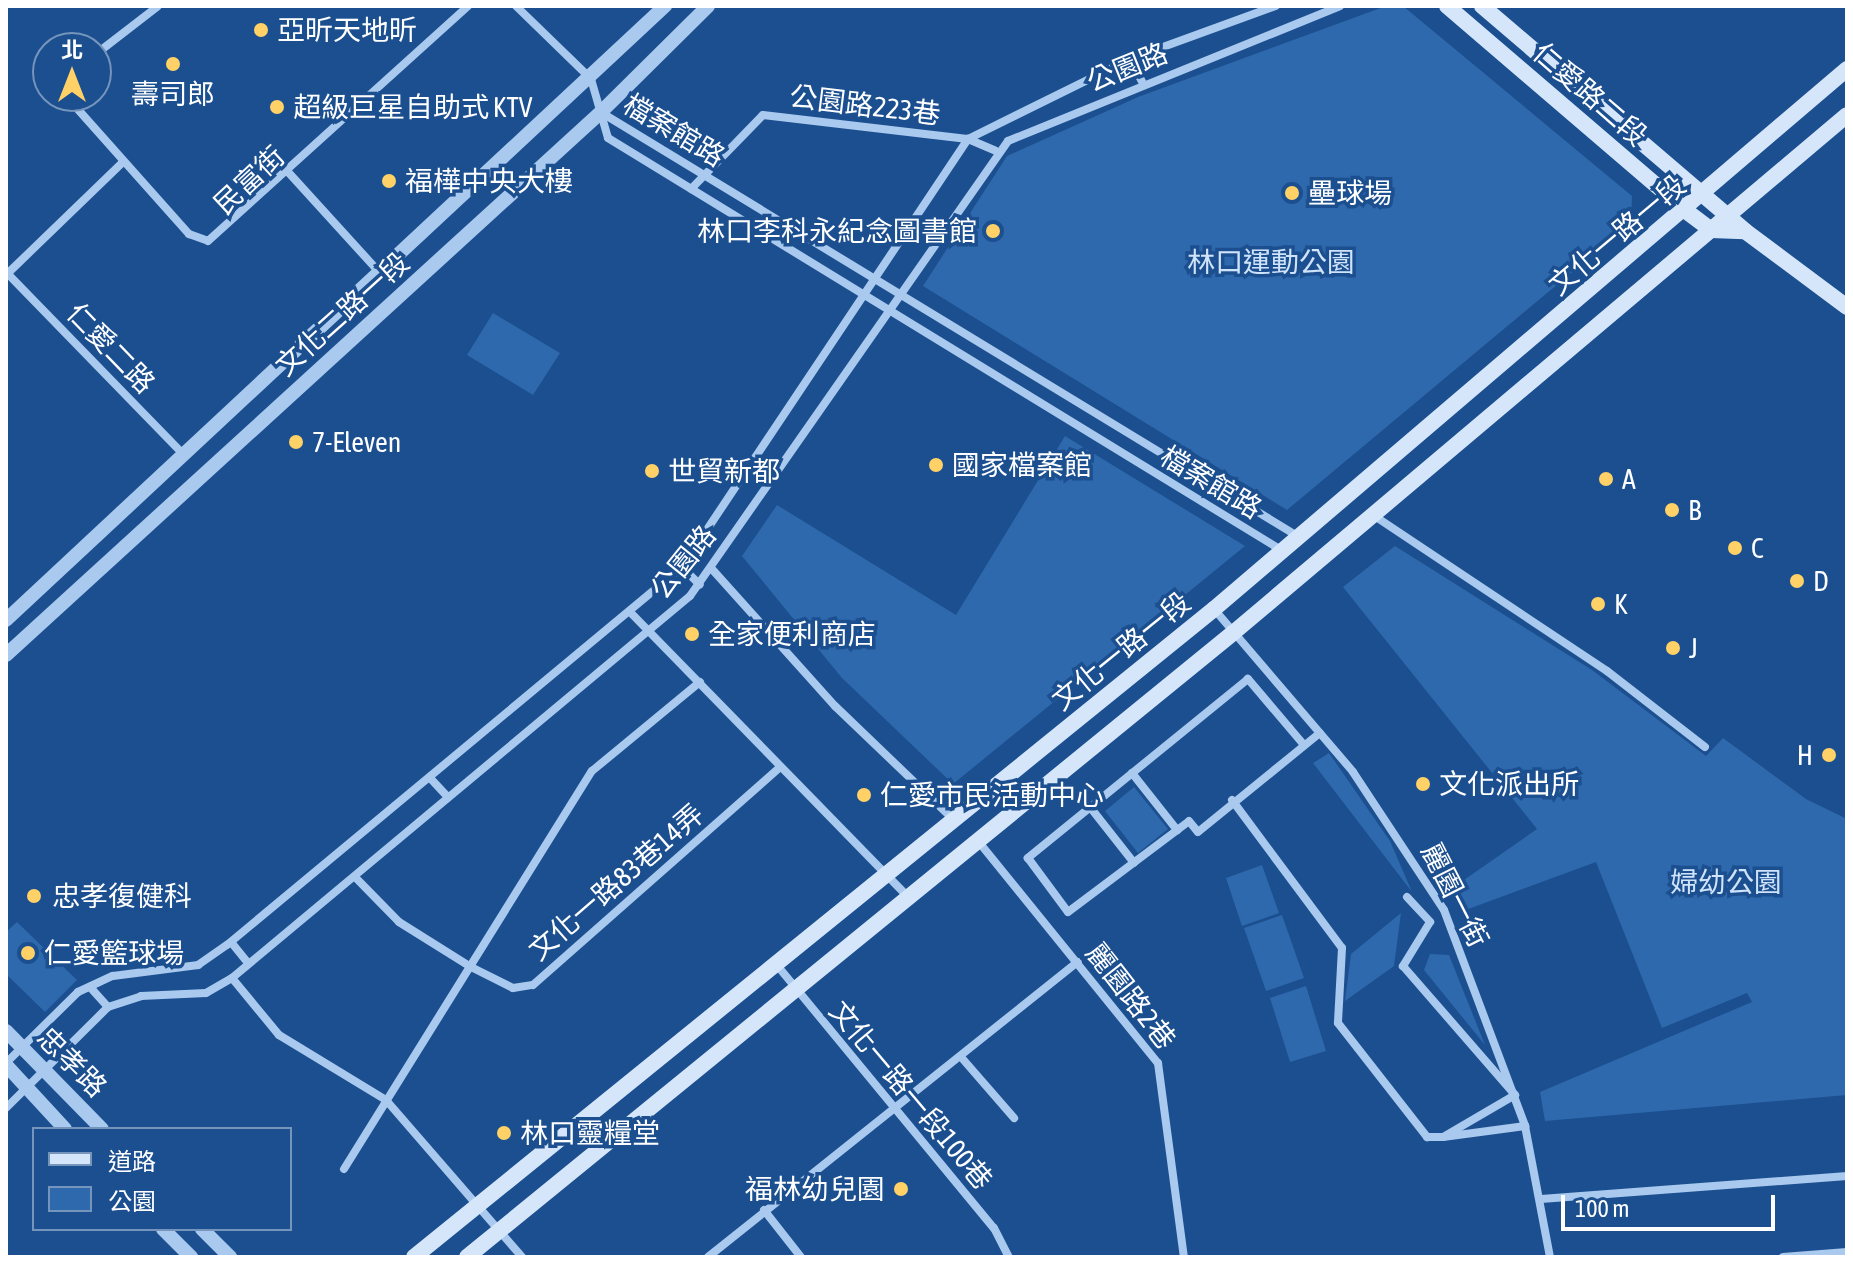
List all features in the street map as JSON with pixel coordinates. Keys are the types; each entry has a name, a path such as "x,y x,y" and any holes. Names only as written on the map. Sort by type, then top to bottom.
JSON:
{"main road":[{"name":"仁愛路二段","path":"1447,6 1711,230"},
{"name":"仁愛路二段","path":"1482,6 1707,193 1745,231 1847,307"},
{"name":"文化一路一段","path":"414,1257 1214,609 1686,211 1847,69"},
{"name":"文化一路一段","path":"467,1257 1233,633 1847,115"},
{"path":"1711,230 1745,231"}],"street":[{"path":"112,41 157,6"},
{"name":"民富街","path":"79,112 189,234 208,241 289,173 468,6"},
{"path":"516,6 591,79 601,112"},
{"name":"文化二路一段","path":"6,620 591,79 665,6"},
{"name":"文化二路一段","path":"6,655 601,112 708,6"},
{"name":"公園路","path":"6,1064 90,987 113,976 198,965 231,942 631,613 682,567 968,139 1130,59 1276,6"},
{"name":"公園路","path":"6,1108 108,1007 141,996 206,993 232,978 650,632 700,585 902,295 996,151 1143,83 1337,7"},
{"path":"1130,59 1143,83"},
{"name":"檔案館路","path":"601,112 1299,537"},
{"name":"檔案館路","path":"601,112 608,138 1283,551"},
{"name":"公園路223巷","path":"691,189 763,115 968,139"},
{"path":"968,139 996,151"},
{"path":"7,274 122,163"},
{"path":"289,173 381,274"},
{"name":"仁愛二路","path":"7,274 184,455"},
{"path":"1373,515 1607,671 1705,747"},
{"path":"682,567 700,585"},
{"path":"711,568 835,706 954,820"},
{"name":"麗園一街","path":"1214,609 1320,733 1397,831 1444,910 1525,1126 1550,1257"},
{"path":"631,613 779,768 909,897"},
{"path":"1304,745 1248,679 1028,858 1068,912 1189,821 1198,832 1232,800 1320,733"},
{"name":"文化一路83巷14弄","path":"344,1169 592,771 700,682"},
{"name":"文化一路83巷14弄","path":"471,967 513,988 533,985 779,768"},
{"path":"1132,773 1177,830"},
{"path":"431,779 448,797"},
{"path":"1232,800 1342,948 1338,1023 1427,1137 1525,1126"},
{"path":"1090,807 1134,863"},
{"name":"麗園路2巷","path":"978,841 1158,1063 1184,1257"},
{"path":"355,877 399,922 471,967"},
{"path":"1407,897 1430,922 1403,966 1515,1095 1443,1137"},
{"path":"231,942 248,963"},
{"path":"708,1257 1078,962"},
{"name":"文化一路一段100巷","path":"776,963 795,990 994,1228 1009,1257"},
{"path":"232,978 279,1035 386,1100 480,1204 522,1257"},
{"path":"90,987 108,1007"},
{"name":"忠孝路","path":"6,1031 100,1127"},
{"path":"961,1057 1014,1118"},
{"name":"忠孝路","path":"6,1064 63,1127"},
{"path":"1541,1199 1847,1176"},
{"path":"764,1210 801,1257"},
{"path":"165,1231 191,1257"},
{"path":"204,1231 230,1257"},
{"path":"1783,1257 1847,1252"}],"green space":[{"name":"林口運動公園","path":"1386,6 1403,6 1632,196 1631,223 1287,510 923,286 1007,156 1138,97"},
{"path":"493,313 560,353 533,395 467,355"},
{"path":"1065,436 1245,546 953,784 842,678 742,556 777,505 956,615"},
{"name":"婦幼公園","path":"1395,546 1592,670 1706,756 1723,738 1806,799 1847,819 1847,1095 1545,1121 1540,1092 1752,1002 1747,993 1662,1028 1596,862 1463,911 1454,887 1537,829 1343,587"},
{"path":"1329,753 1390,841 1412,892 1313,763"},
{"path":"1134,787 1168,829 1138,853 1105,811"},
{"path":"1262,865 1279,913 1242,926 1226,878"},
{"path":"1401,913 1394,966 1345,1001 1351,954"},
{"path":"1282,915 1304,978 1266,991 1244,928"},
{"name":"仁愛籃球場","path":"17,922 77,980 45,1012 6,974 6,932"},
{"path":"1430,954 1449,955 1485,1045 1424,970"},
{"path":"1306,986 1326,1051 1290,1062 1270,998"}],"place":[{"name":"亞昕天地昕","path":"261,30"},
{"name":"壽司郎","path":"173,64"},
{"name":"超級巨星自助式 KTV","path":"277,107"},
{"name":"福樺中央大樓","path":"389,181"},
{"name":"壘球場","path":"1292,193"},
{"name":"林口李科永紀念圖書館","path":"993,231"},
{"name":"7-Eleven","path":"296,442"},
{"name":"國家檔案館","path":"936,465"},
{"name":"世貿新都","path":"652,471"},
{"name":"A","path":"1606,479"},
{"name":"B","path":"1672,510"},
{"name":"C","path":"1735,548"},
{"name":"D","path":"1797,581"},
{"name":"K","path":"1598,604"},
{"name":"全家便利商店","path":"692,634"},
{"name":"J","path":"1673,648"},
{"name":"H","path":"1829,755"},
{"name":"文化派出所","path":"1423,784"},
{"name":"仁愛市民活動中心","path":"864,795"},
{"name":"忠孝復健科","path":"34,896"},
{"name":"仁愛籃球場","path":"28,953"},
{"name":"林口靈糧堂","path":"504,1133"},
{"name":"福林幼兒園","path":"901,1189"}]}
